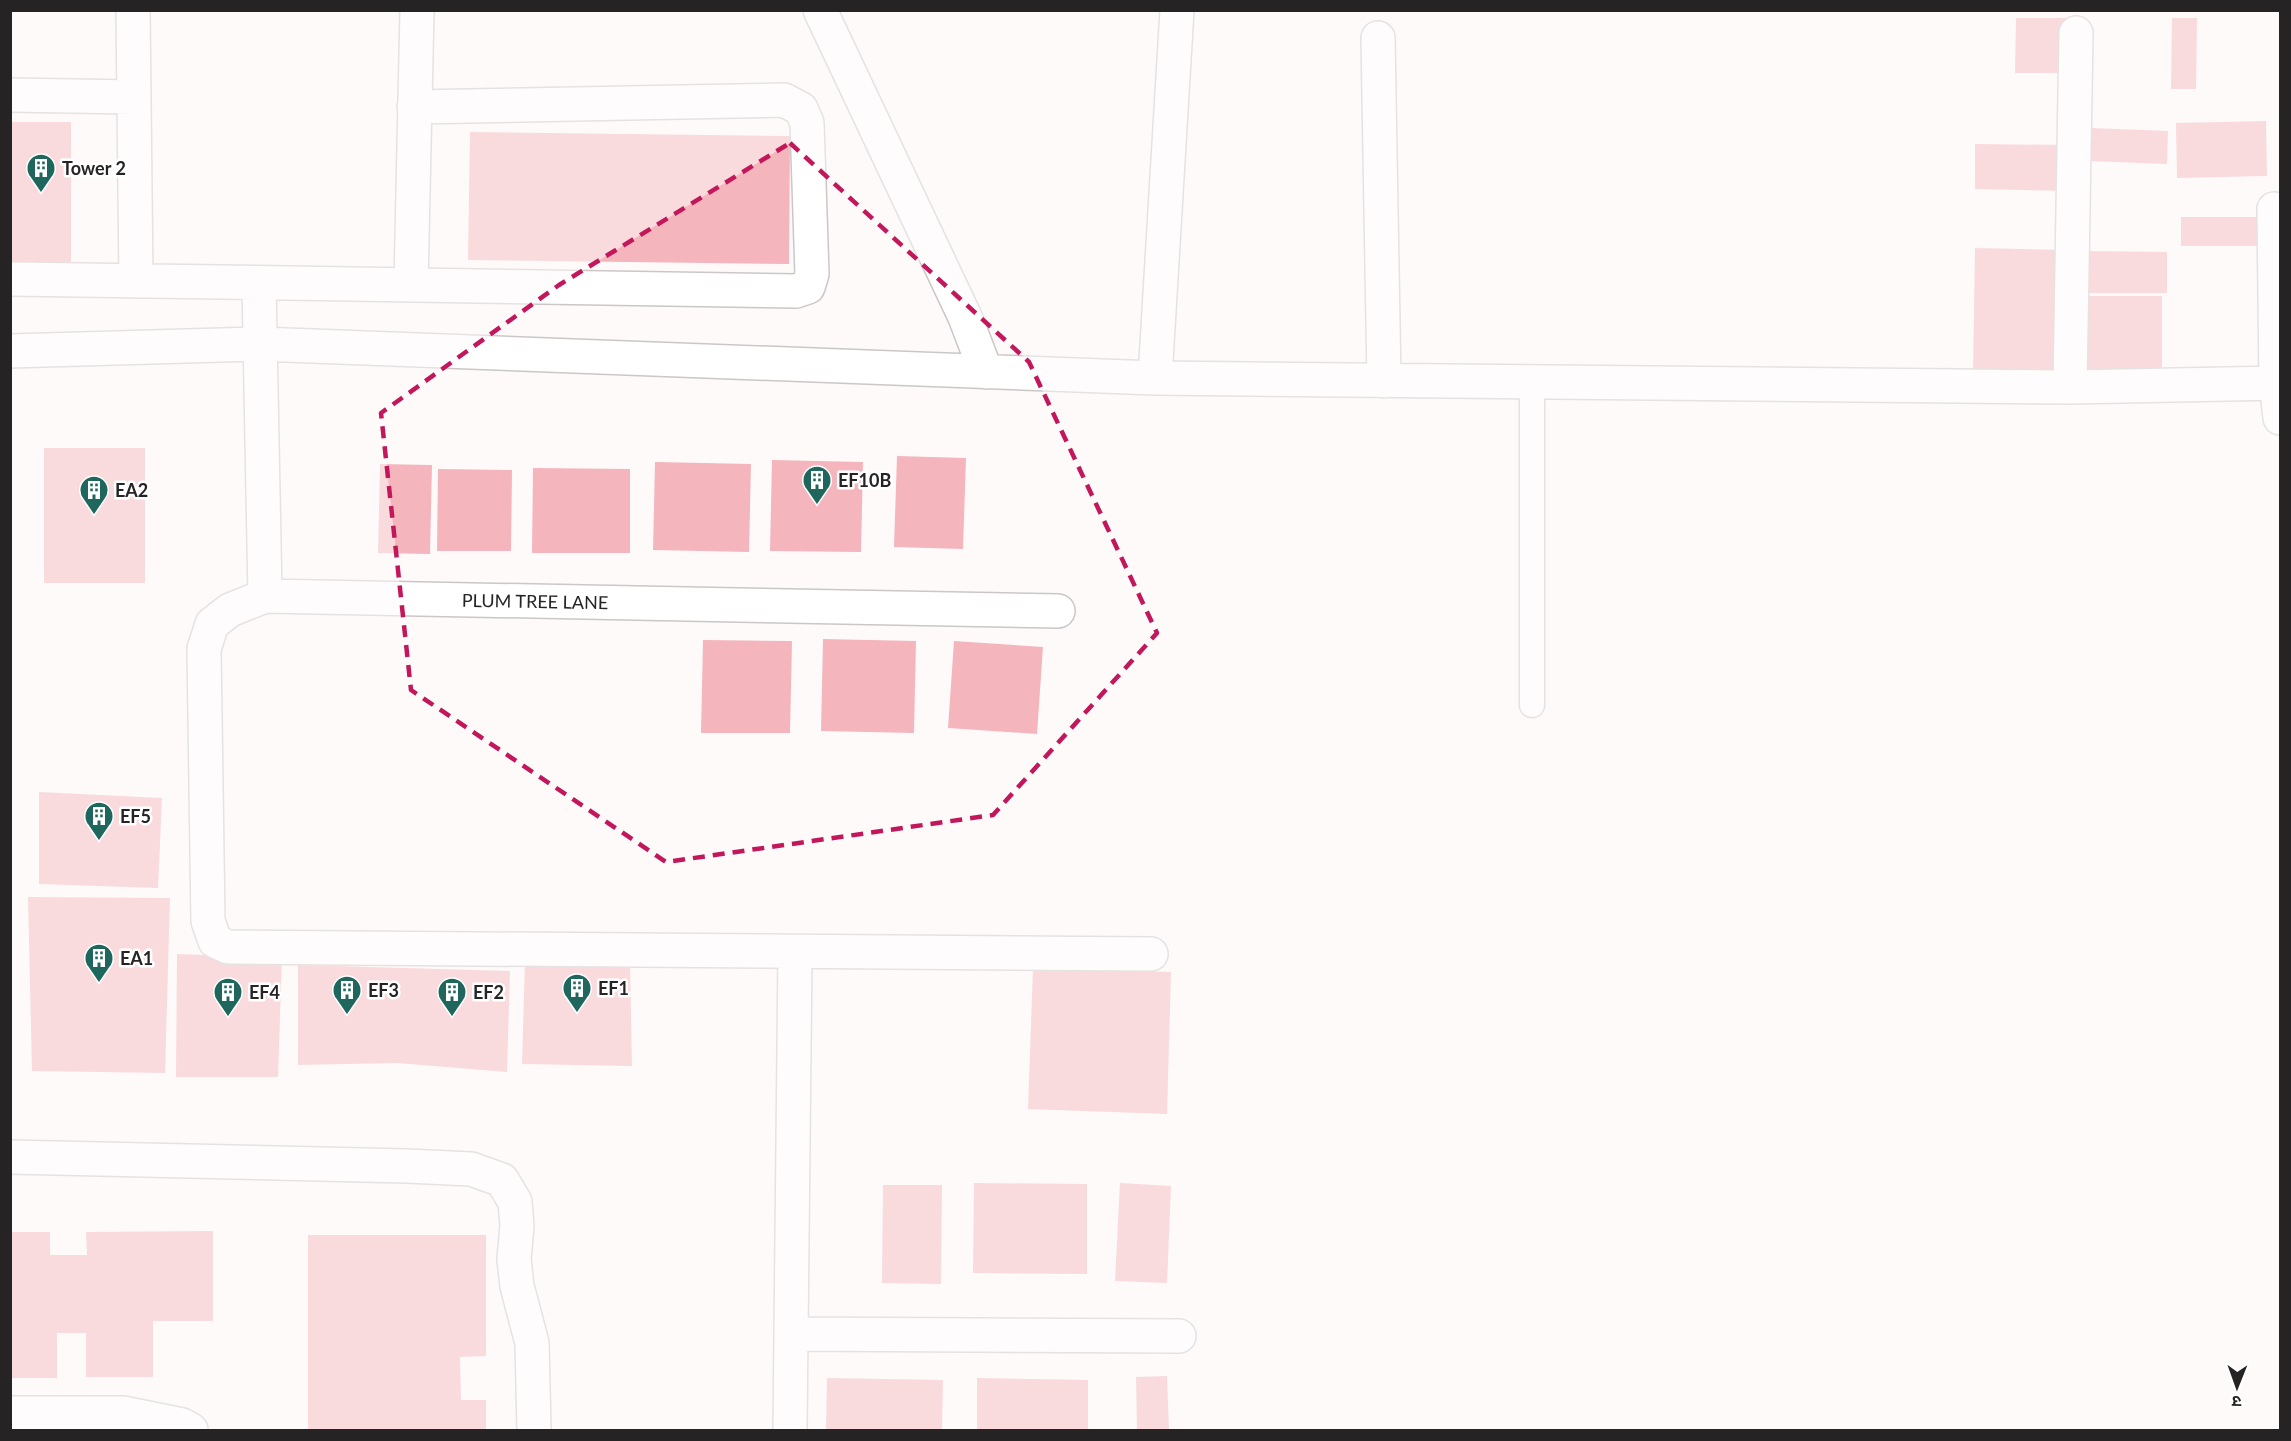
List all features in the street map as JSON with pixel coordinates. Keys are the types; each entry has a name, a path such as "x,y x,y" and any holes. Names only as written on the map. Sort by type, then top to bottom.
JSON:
{"street":[{"path":"133,10 136,281"},
{"path":"411,283 417,10"},
{"path":"820,10 966,317 986,372"},
{"path":"1155,378 1177,10"},
{"path":"2070,387 2076,33"},
{"path":"1378,38 1384,381"},
{"path":"10,94 134,97"},
{"path":"10,279 259,284 411,283 796,291 808,287 812,274 807,123 801,109 784,100 414,107"},
{"path":"2274,209 2280,418"},
{"path":"259,284 265,596 230,610 212,624 204,649 208,921 215,941 228,947 1151,954"},
{"path":"10,351 260,344 1155,378 2070,387 2278,383"},
{"name":"PLUM TREE LANE","path":"265,596 1058,611"},
{"path":"790,1431 795,952"},
{"path":"10,1157 407,1166 471,1169 502,1179 516,1202 518,1226 514,1259 517,1286 532,1343 534,1431"},
{"path":"792,1334 1179,1336"},
{"path":"10,1413 123,1413 182,1425 190,1431"}],"lane":[{"path":"1532,382 1532,705"}],"highlighted area":[{"path":"790,143 1029,362 1157,633 993,815 666,862 411,690 381,413 559,285"}],"building":[{"path":"2016,18 2069,18 2068,73 2015,73"},
{"path":"2172,18 2197,18 2196,89 2171,89"},
{"path":"2266,121 2267,176 2177,178 2176,123"},
{"name":"Tower 2","path":"10,122 71,122 71,264 10,264"},
{"path":"2091,128 2168,131 2167,164 2089,161"},
{"path":"470,132 790,136 789,264 468,260"},
{"path":"1975,144 2067,145 2066,191 1975,189"},
{"path":"2181,217 2264,217 2264,246 2181,246"},
{"path":"1975,248 2064,250 2061,375 1973,373"},
{"path":"2081,251 2167,252 2167,293 2080,293"},
{"path":"2080,296 2162,296 2162,370 2080,370"},
{"name":"EA2","path":"44,448 145,448 145,583 44,583"},
{"path":"897,456 966,458 963,549 894,547"},
{"name":"EF10B","path":"772,460 863,462 861,552 770,551"},
{"path":"655,462 751,464 749,552 653,550"},
{"path":"380,464 432,465 430,554 378,553"},
{"path":"533,468 630,469 630,553 532,553"},
{"path":"438,469 512,470 511,551 437,551"},
{"path":"823,639 916,641 914,733 821,731"},
{"path":"703,640 792,641 790,733 701,733"},
{"path":"954,641 1043,647 1037,734 948,728"},
{"name":"EF5","path":"39,792 162,798 158,888 39,884"},
{"name":"EA1","path":"28,897 170,898 165,1073 32,1071"},
{"name":"EF4","path":"177,954 282,958 278,1077 176,1077"},
{"name":"EF1","path":"525,960 630,962 632,1066 522,1064"},
{"path":"298,965 510,971 507,1072 397,1063 298,1065"},
{"path":"1033,968 1171,972 1167,1114 1028,1109"},
{"path":"974,1183 1087,1184 1087,1274 973,1273"},
{"path":"1120,1183 1171,1186 1167,1283 1115,1281"},
{"path":"883,1185 942,1185 941,1284 882,1283"},
{"path":"213,1231 213,1321 153,1321 153,1377 86,1377 86,1333 57,1333 57,1378 10,1378 10,1232 50,1232 50,1255 87,1255 86,1232"},
{"path":"308,1235 486,1235 486,1356 460,1357 461,1400 486,1400 486,1430 308,1430"},
{"path":"1167,1376 1169,1430 1137,1430 1136,1377"},
{"path":"827,1378 943,1380 942,1430 826,1430"},
{"path":"977,1378 1088,1380 1088,1430 977,1430"}],"place":[{"name":"Tower 2","path":"41,194"},
{"name":"EF10B","path":"817,506"},
{"name":"EA2","path":"94,516"},
{"name":"EF5","path":"99,842"},
{"name":"EA1","path":"99,984"},
{"name":"EF1","path":"577,1014"},
{"name":"EF3","path":"347,1016"},
{"name":"EF4","path":"228,1018"},
{"name":"EF2","path":"452,1018"}]}
